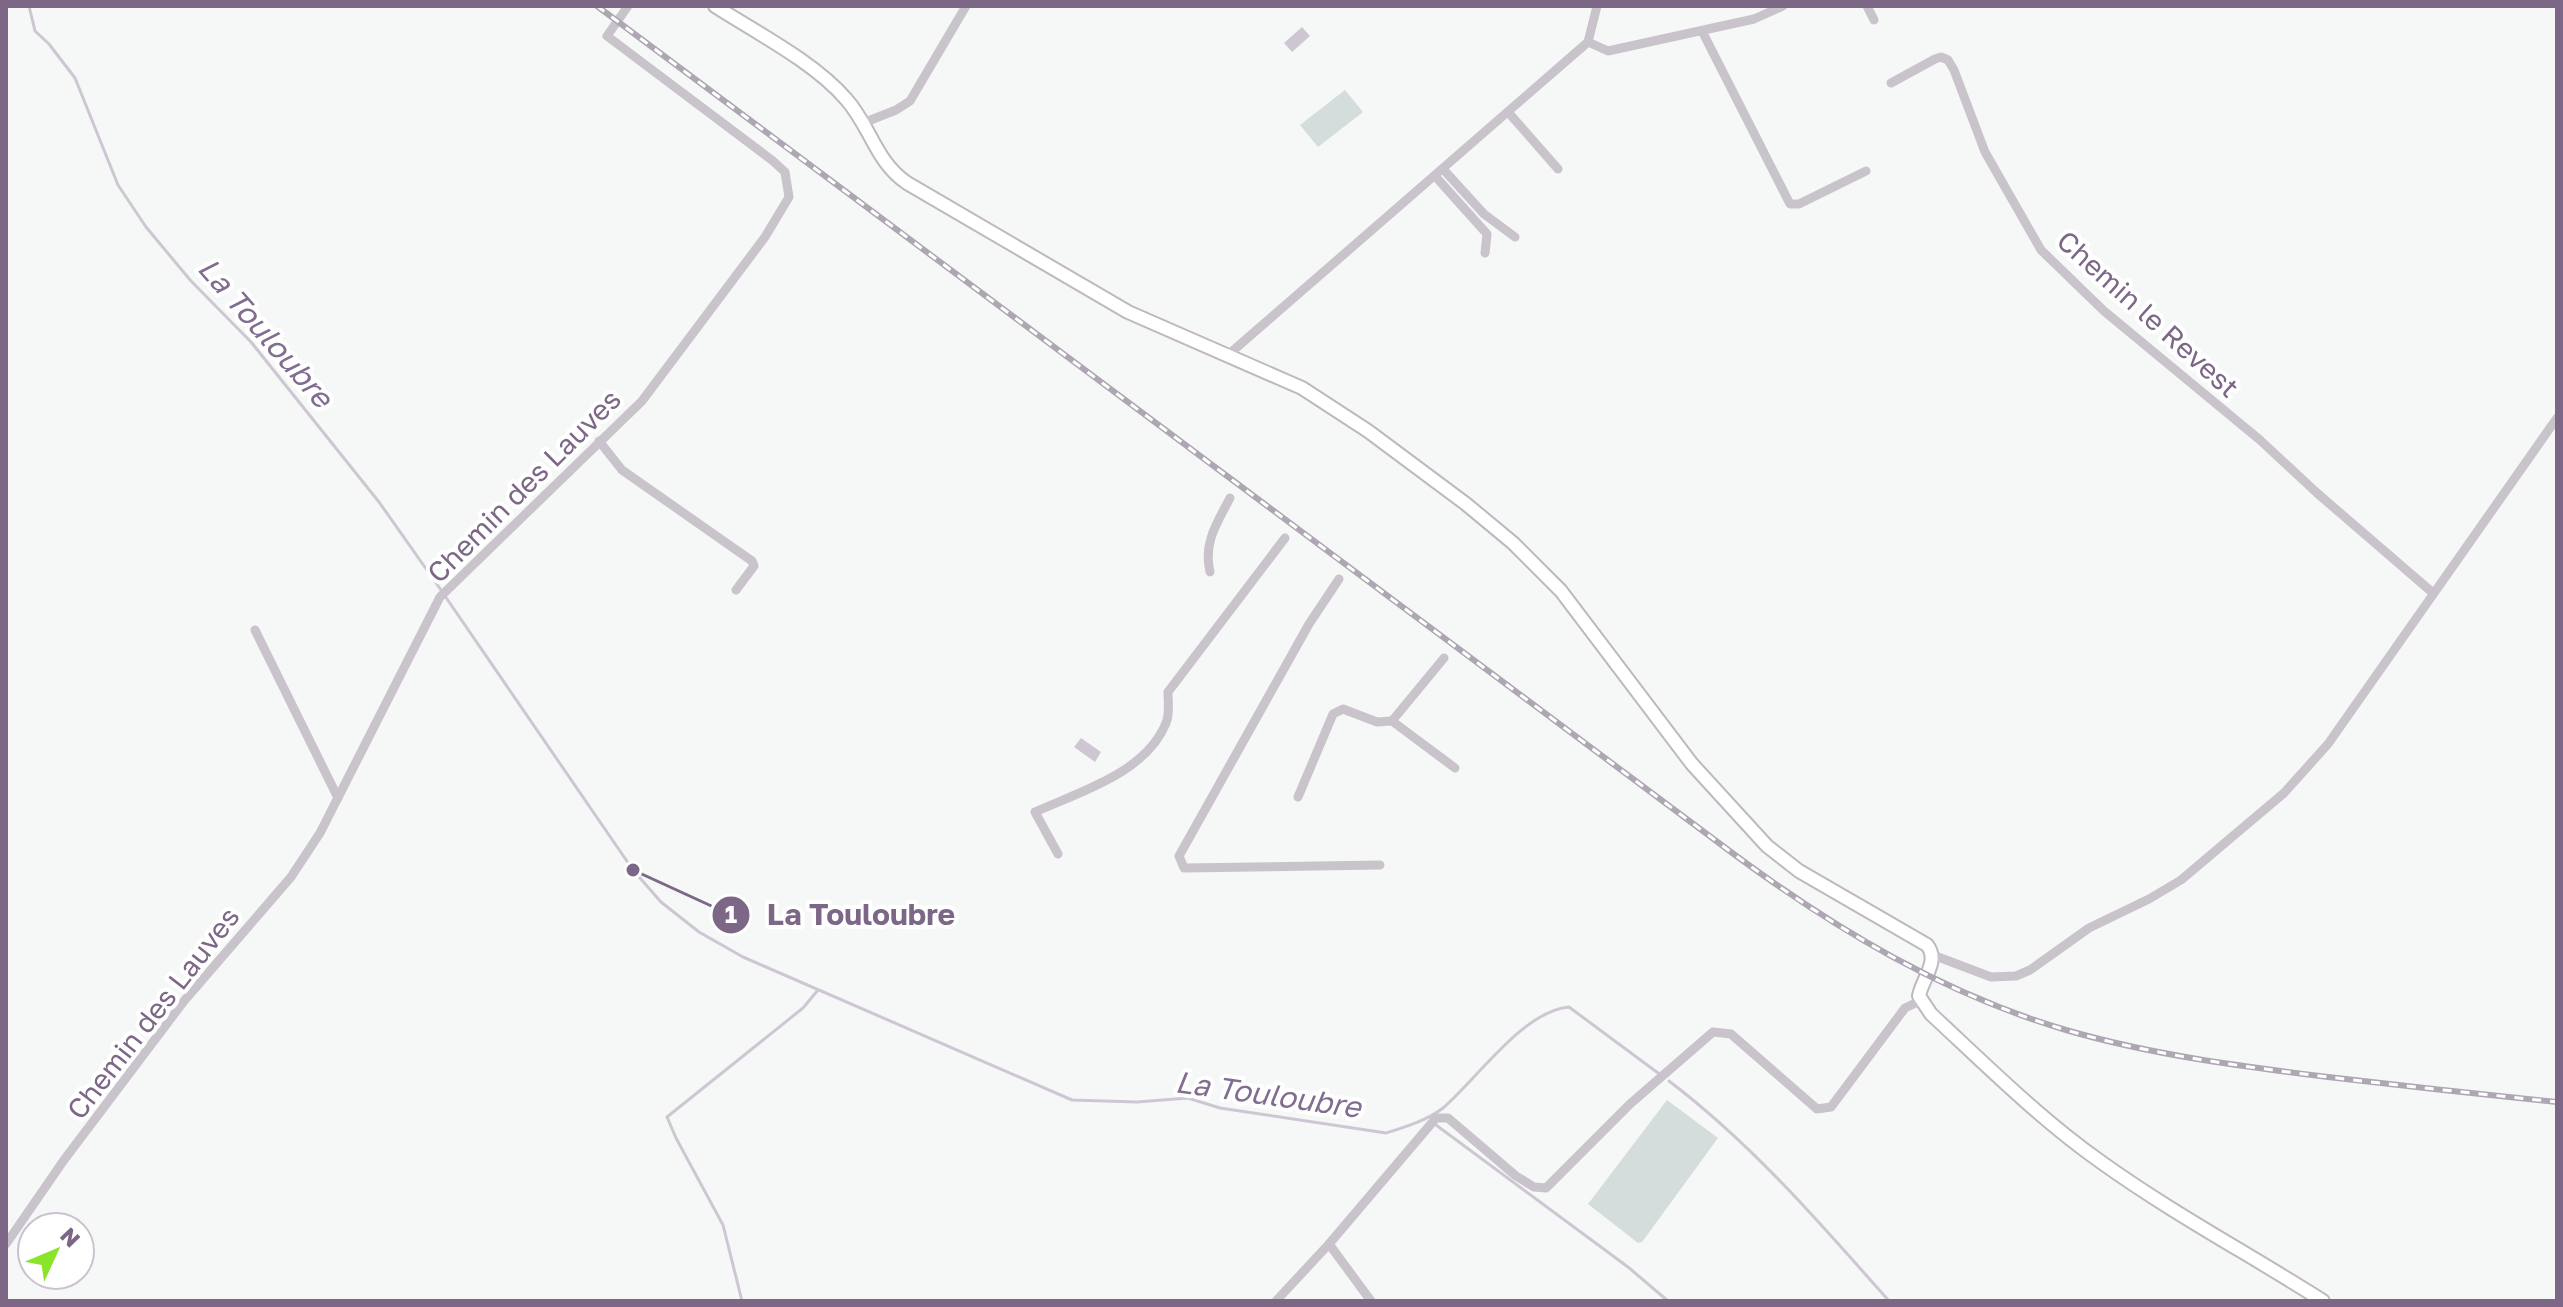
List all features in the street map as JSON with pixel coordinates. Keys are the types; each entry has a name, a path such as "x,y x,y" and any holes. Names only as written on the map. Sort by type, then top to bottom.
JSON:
{"main road":[{"path":"715,6 821,76 847,100 884,162 907,183 1128,312 1302,388 1457,497 1513,543 1578,612 1692,764 1757,836 1799,871 1927,945 1933,955 1919,990 1920,1001 1995,1073 2067,1137 2152,1198 2323,1301"}],"street":[{"name":"Chemin des Lauves","path":"6,1244 64,1160 184,1001 291,877 320,833 440,597 642,401 765,237 789,197 785,172 773,161 607,36 628,6"},
{"path":"863,123 910,101 966,6"},
{"path":"1228,355 1588,42 1597,6"},
{"path":"1588,42 1608,51 1754,19 1783,6"},
{"path":"1867,6 1874,20"},
{"path":"1702,31 1790,204 1799,204 1866,171"},
{"name":"Chemin le Revest","path":"1891,83 1935,59 1941,57 1948,60 1985,152 2041,250 2104,311 2260,440 2433,593"},
{"path":"1508,112 1558,169"},
{"path":"1439,173 1515,237"},
{"path":"1439,173 1487,234 1485,253"},
{"path":"1933,955 1991,977 2016,976 2030,970 2102,919 2149,899 2181,880 2298,780 2328,744 2557,418"},
{"path":"599,441 622,470 752,561 754,566 736,590"},
{"path":"1210,572 1206,555 1215,526 1230,498"},
{"path":"1058,854 1035,812 1114,776 1144,755 1168,720 1168,692 1285,538"},
{"path":"1339,579 1309,624 1179,856 1184,868 1380,865"},
{"path":"255,630 338,798"},
{"path":"1392,721 1444,658"},
{"path":"1298,797 1333,714 1343,709 1377,722 1392,721 1455,768"},
{"path":"1276,1301 1436,1118 1448,1118 1516,1176 1534,1187 1546,1188 1630,1104 1713,1032 1731,1034 1817,1109 1831,1107 1905,1008 1920,1001"},
{"path":"1329,1244 1371,1301"}],"shaded area":[{"path":"1302,27 1310,36 1292,52 1284,43"},
{"path":"1345,90 1363,112 1318,147 1300,125"},
{"path":"1081,738 1101,752 1095,762 1074,747"},
{"path":"1667,1100 1718,1138 1642,1242 1638,1243 1588,1204"}],"waterway":[{"name":"La Touloubre","path":"29,6 35,31 75,78 118,185 146,227 191,281 251,342 379,502 441,590"},
{"name":"La Touloubre","path":"445,596 633,870 661,902 699,932 743,957 1072,1100 1137,1102 1188,1098 1220,1108 1386,1133 1416,1123 1443,1108 1518,1033 1552,1011 1569,1007 1658,1073"},
{"path":"742,1301 723,1225 667,1117 803,1008 818,990"},
{"name":"La Touloubre","path":"1669,1081 1757,1158 1889,1301"},
{"path":"1436,1125 1628,1267 1668,1301"}],"railway":[{"path":"597,6 1735,855 1813,909 1893,957 1935,979 2021,1015 2131,1046 2262,1069 2557,1102"}],"place":[{"name":"La Touloubre","path":"633,870"}]}
